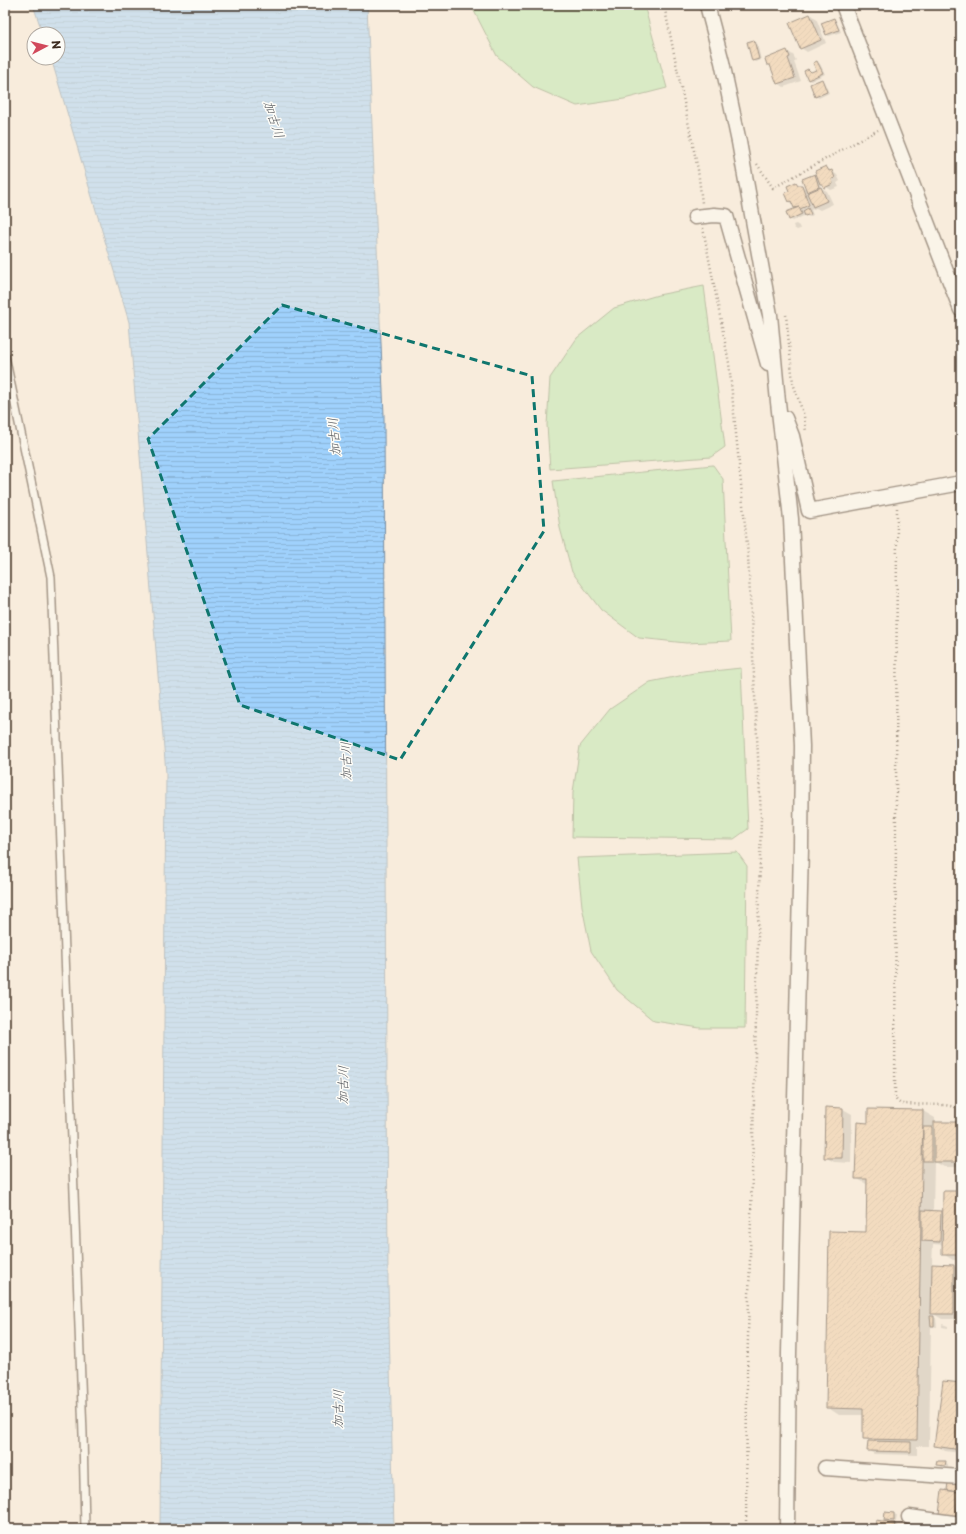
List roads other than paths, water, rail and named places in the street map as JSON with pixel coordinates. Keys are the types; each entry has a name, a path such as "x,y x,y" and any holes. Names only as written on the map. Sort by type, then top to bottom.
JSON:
{"street":[{"path":"707,5 722,62 739,142 770,315 778,402 792,519 802,746 789,1353 787,1529"},
{"path":"843,5 961,310"},
{"path":"699,216 726,216 778,402 792,436 809,511 961,483"},
{"path":"825,1468 961,1477"},
{"path":"909,1518 961,1524"}],"lane":[{"path":"5,356 51,577 81,1402 84,1529"}],"water":[{"name":"加古川","path":"33,5 367,5 384,416 388,1285 394,1529 160,1529 166,773 129,322 53,66 66,66 66,26 40,26"}]}
